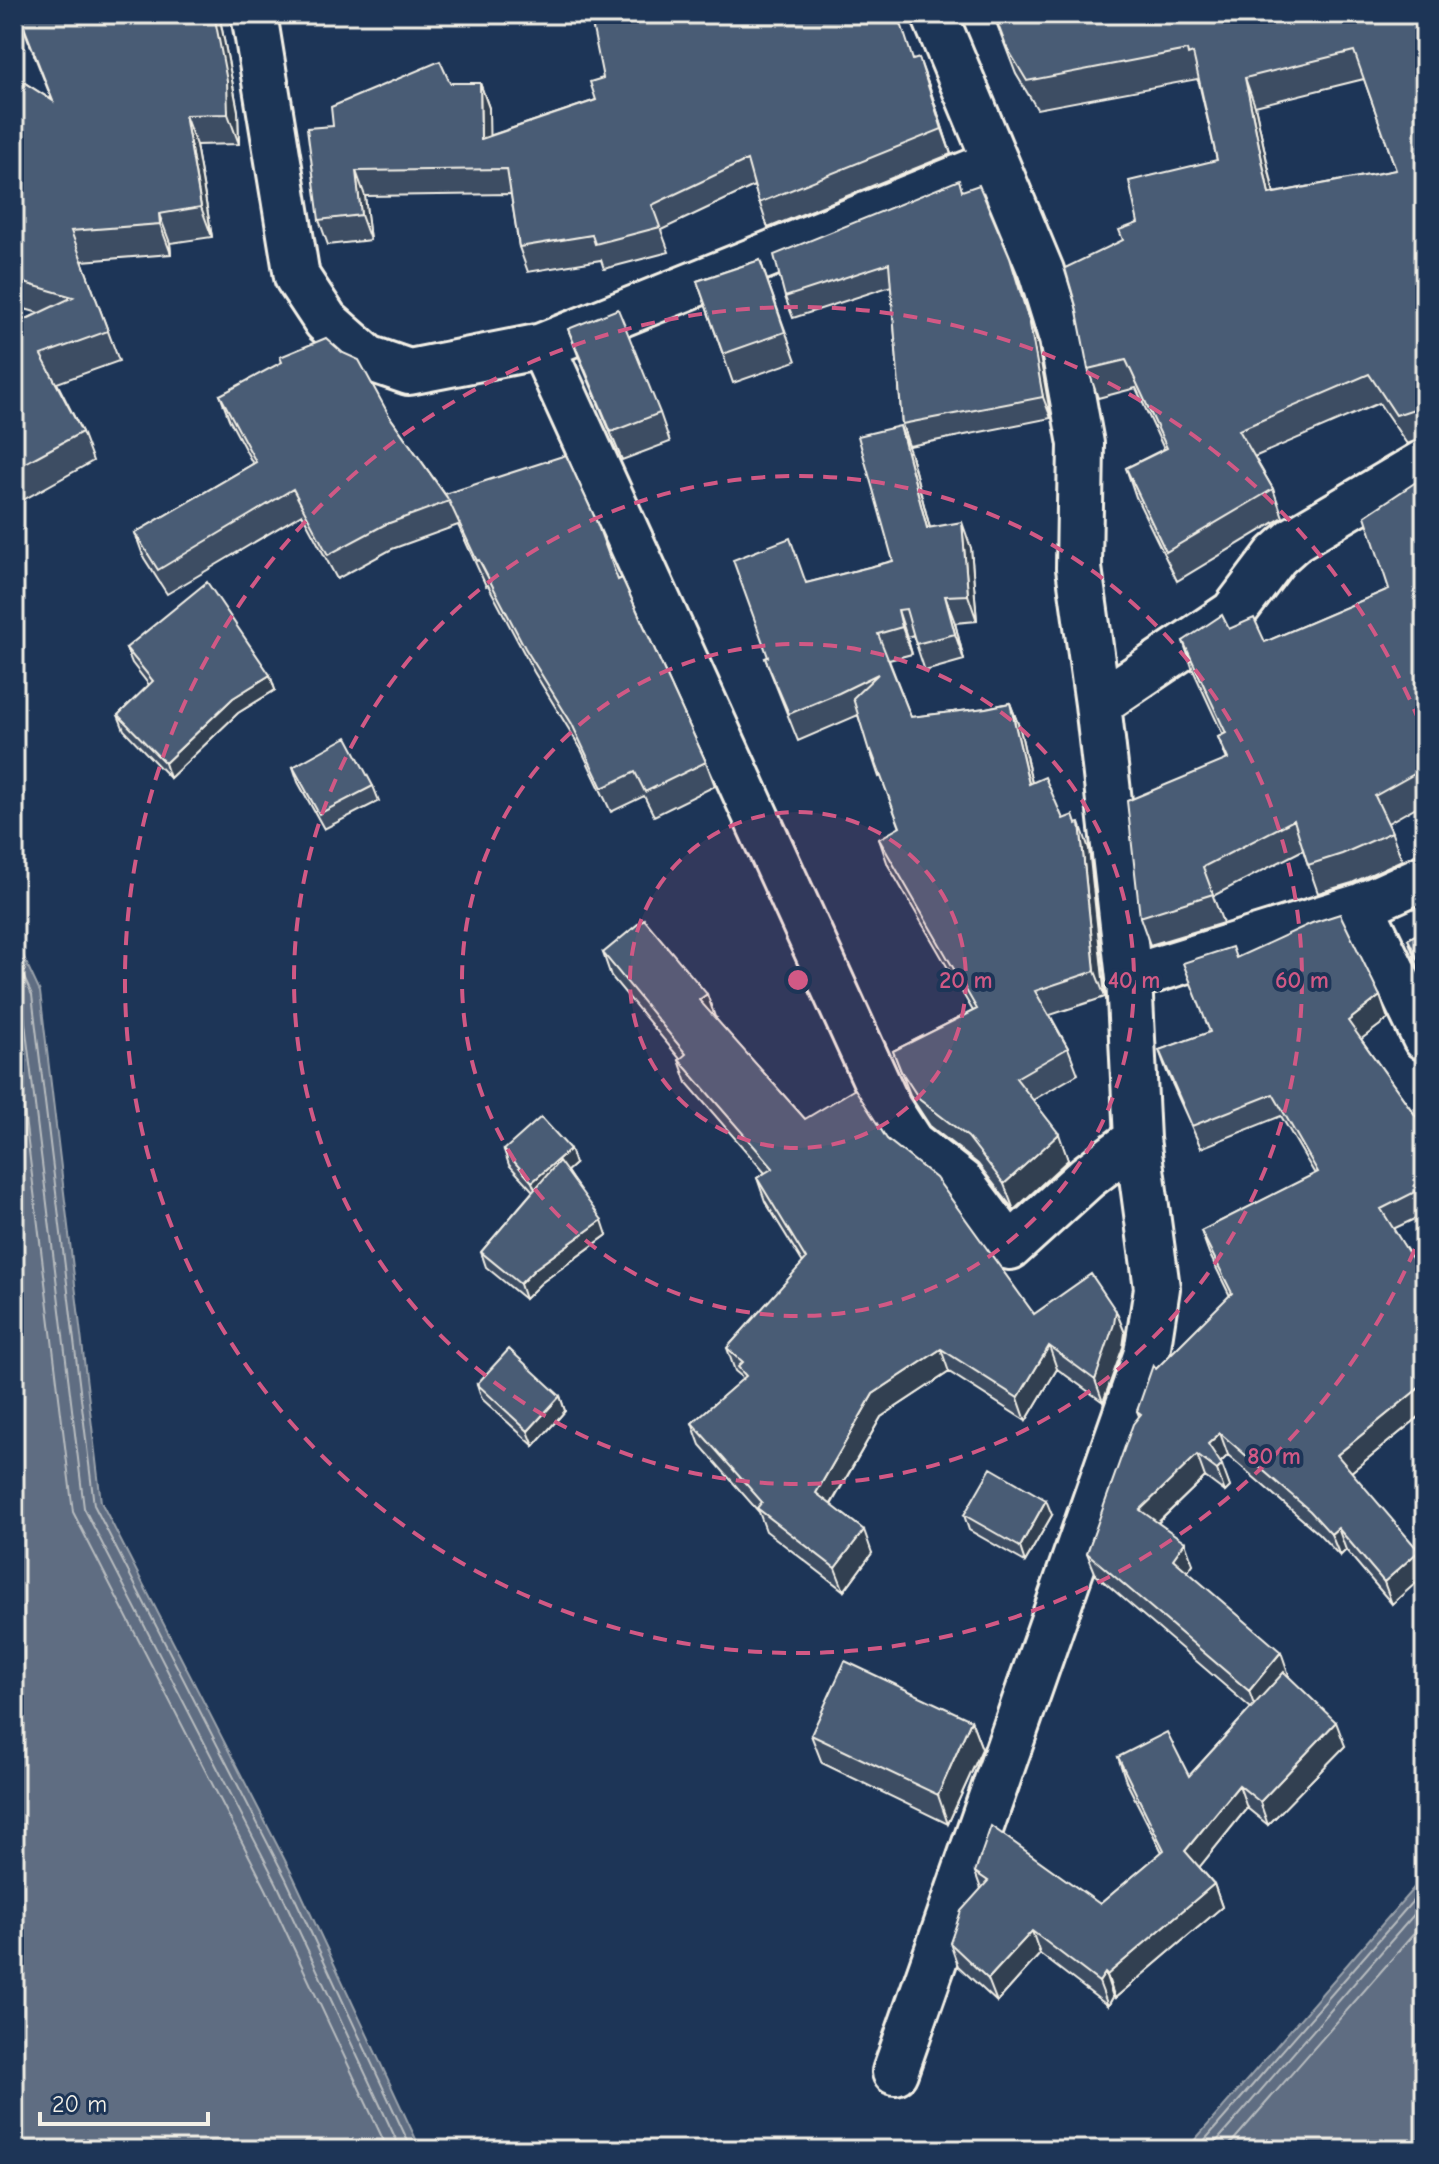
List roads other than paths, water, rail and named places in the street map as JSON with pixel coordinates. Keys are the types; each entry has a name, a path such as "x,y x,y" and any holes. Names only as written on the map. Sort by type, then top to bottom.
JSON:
{"street":[{"path":"254,14 297,277 326,321 368,358 409,372 542,346 995,163"},
{"path":"895,2072 1147,1353 1157,1288 1137,1139 1129,978 1079,568 1081,444 1062,339 1041,271 934,14"},
{"path":"542,346 889,1109 911,1143 962,1183 1010,1247 1087,1177 1137,1139"},
{"path":"1098,704 1233,613 1276,556 1295,539 1425,462"},
{"path":"1129,978 1361,906 1425,877"},
{"path":"1361,906 1425,1038"}],"water":[{"path":"14,937 40,992 101,1502 293,1876 421,2150 14,2150"},
{"path":"1425,1875 1425,2150 1186,2150"}]}
